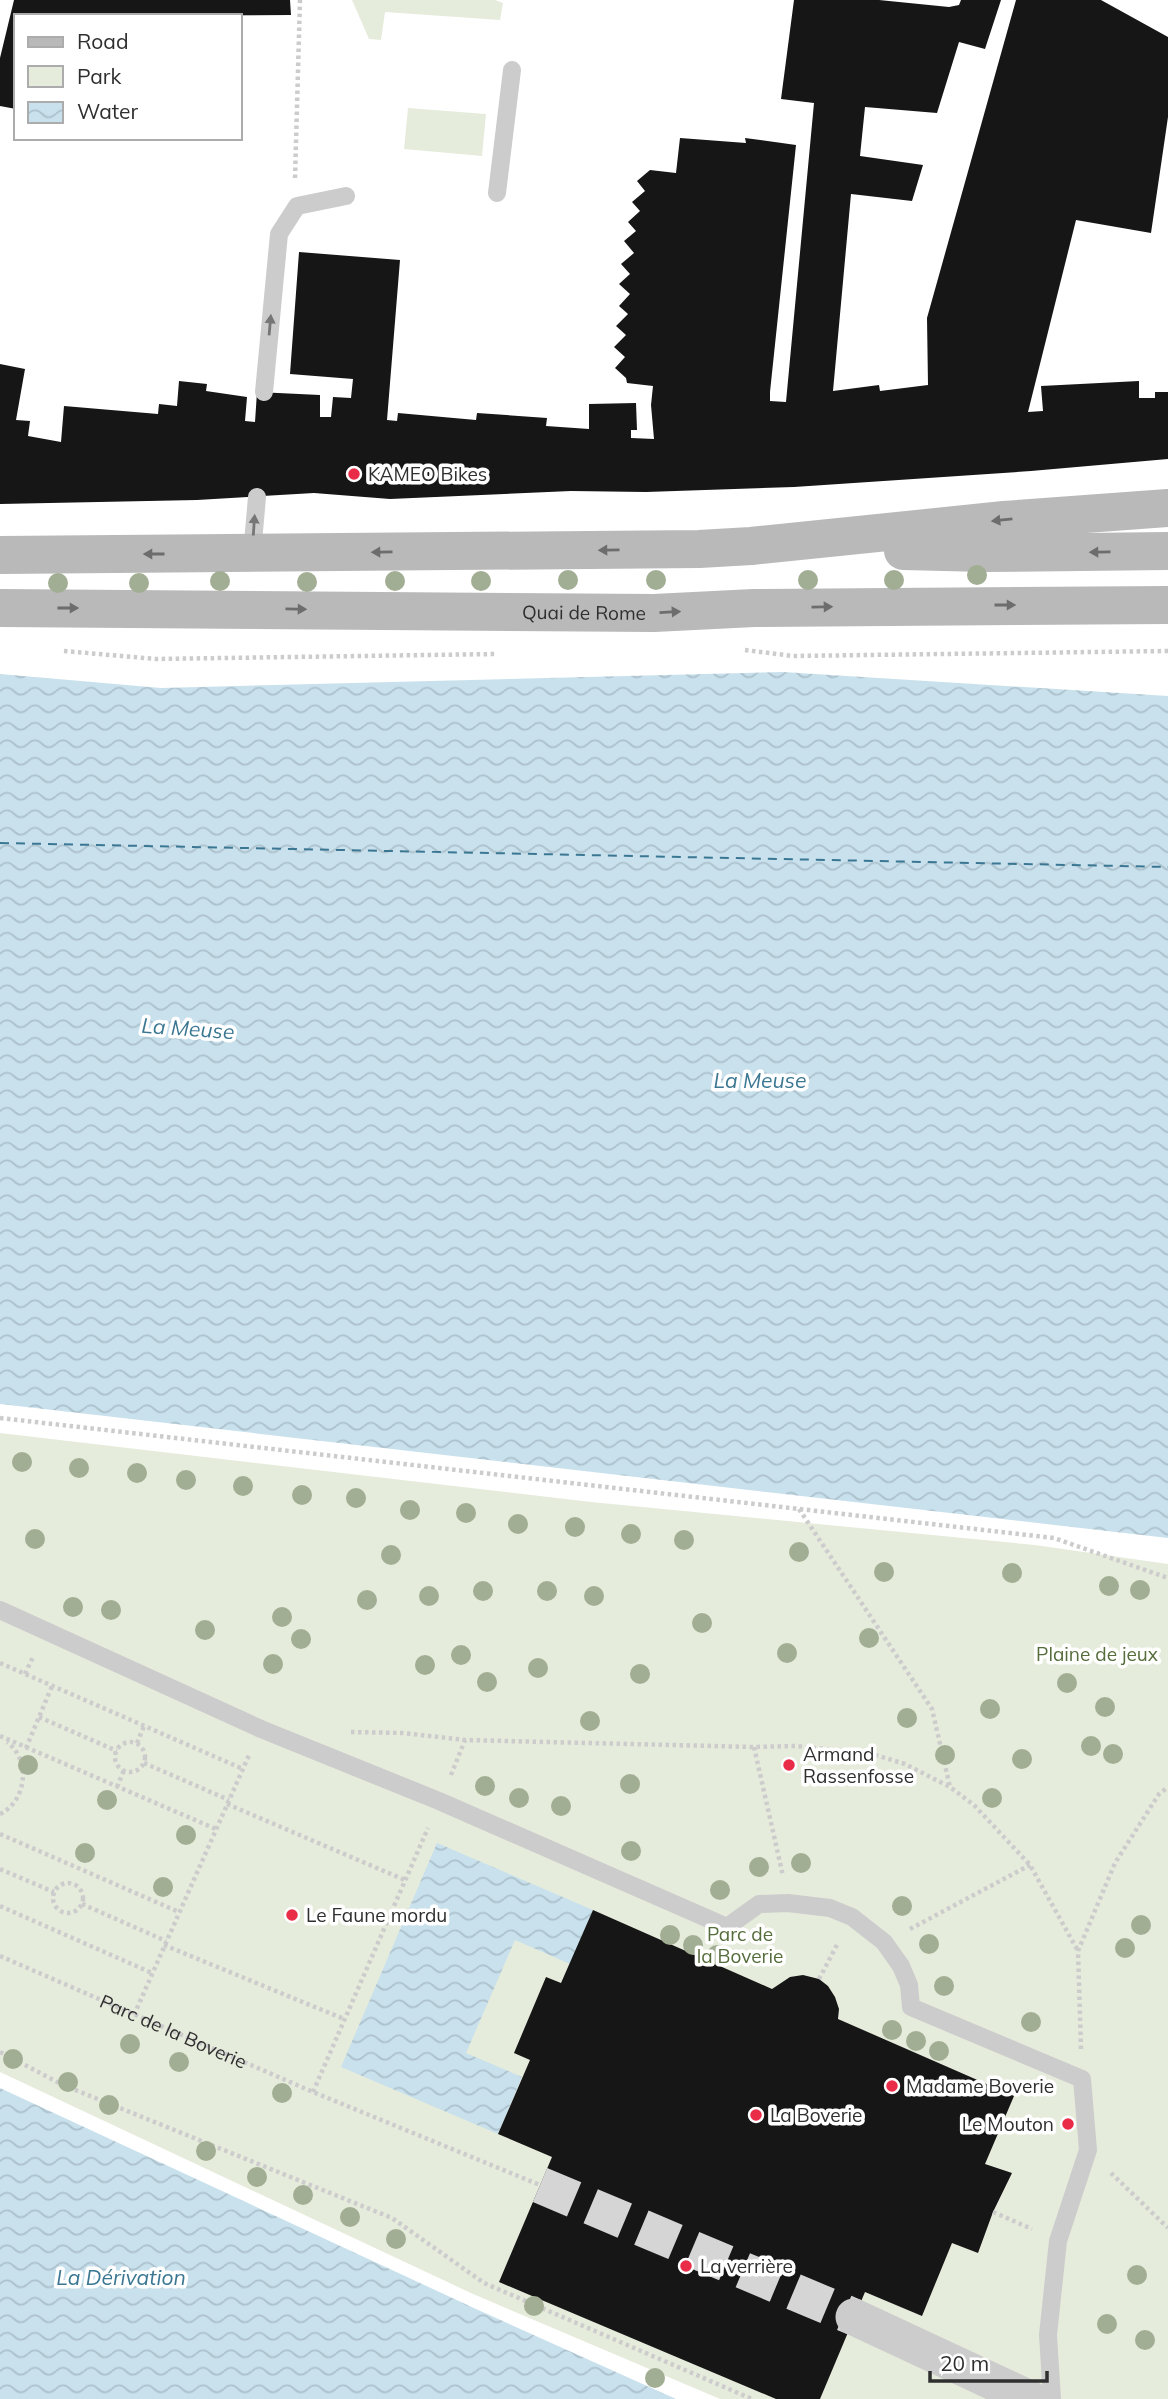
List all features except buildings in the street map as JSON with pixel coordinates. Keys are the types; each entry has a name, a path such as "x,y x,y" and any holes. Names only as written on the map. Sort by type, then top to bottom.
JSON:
{"main road":[{"path":"0,555 699,549 1004,520 1168,508"},
{"path":"751,546 985,554 1168,551"},
{"name":"Quai de Rome","path":"0,608 654,613 767,608 1168,605"}],"street":[{"path":"854,2318 1030,2399"}],"lane":[{"path":"497,193 512,70"},
{"path":"264,393 279,233 297,206 346,196"},
{"path":"253,554 257,497"},
{"path":"0,1610 261,1729 439,1801 727,1927 759,1904 788,1903 830,1908 852,1917 884,1942 901,1966 909,1985 911,2007 1082,2079 1088,2150 1058,2241 1048,2335 1052,2399"}],"path":[{"path":"0,1418 1054,1538 1168,1578"},
{"path":"799,1508 932,1709 950,1787"},
{"path":"0,1663 243,1769 134,2015"},
{"path":"26,1748 52,1686"},
{"path":"39,1717 117,1751"},
{"path":"136,1743 144,1726"},
{"path":"338,1731 403,1733 465,1740 796,1746 872,1754 905,1764 950,1787 974,1805 1030,1865 1079,1951"},
{"path":"0,1736 216,1829"},
{"path":"0,1736 12,1745 20,1757 23,1772 22,1787 16,1801 0,1814"},
{"path":"313,2092 465,1740"},
{"path":"127,1742 136,1743 145,1754 144,1763 134,1771 124,1770 117,1764 117,1751 127,1742"},
{"path":"754,1747 788,1903"},
{"path":"144,1763 405,1880"},
{"path":"117,1787 124,1770"},
{"path":"1082,2079 1079,1951 1115,1863 1159,1794 1168,1787"},
{"path":"0,1835 179,1912"},
{"path":"884,1942 1030,1865"},
{"path":"0,1869 54,1892"},
{"path":"74,1884 82,1895 82,1904 72,1913 62,1912 53,1901 54,1892 61,1885 74,1884"},
{"path":"82,1904 165,1943 344,2019"},
{"path":"0,1906 152,1973"},
{"path":"819,1979 837,1944"},
{"name":"Parc de la Boverie","path":"0,1956 313,2092 540,2185"},
{"path":"0,2052 63,2085 392,2218 484,2283 752,2399"},
{"path":"1088,2150 1168,2228"},
{"path":"993,2212 1030,2228"}],"green space":[{"path":"352,0 495,0 503,3 500,20 385,12 381,40 369,39"},
{"path":"408,108 486,114 482,156 404,149"},
{"name":"Parc de la Boverie","path":"0,1433 591,1502 1035,1545 1168,1564 1168,2399 720,2399 473,2294 0,2072"}],"water":[{"name":"La Meuse","path":"783,672 1168,696 1168,1538 0,1404 0,674 161,688"},
{"path":"437,1843 593,1910 570,1964 515,1940 466,2053 522,2077 498,2134 341,2067"},
{"name":"La Dérivation","path":"0,2088 476,2309 676,2399 0,2399"}],"ferry route":[{"path":"0,843 1168,867"}],"tunnel":[{"path":"540,2185 854,2317"}],"place":[{"name":"KAMEO Bikes","path":"354,474"},
{"name":"Armand Rassenfosse","path":"789,1765"},
{"name":"Le Faune mordu","path":"292,1915"},
{"name":"Madame Boverie","path":"892,2086"},
{"name":"La Boverie","path":"756,2115"},
{"name":"Le Mouton","path":"1068,2124"},
{"name":"La verrière","path":"686,2266"}],"park label":[{"name":"Plaine de jeux","path":"1097,1654"}]}
